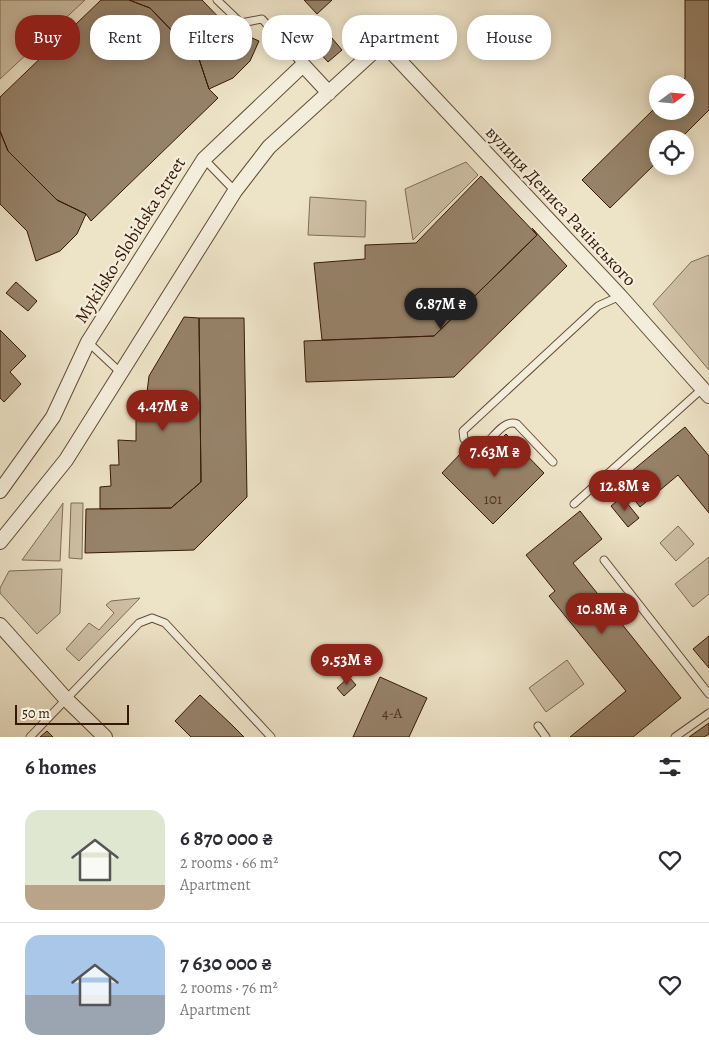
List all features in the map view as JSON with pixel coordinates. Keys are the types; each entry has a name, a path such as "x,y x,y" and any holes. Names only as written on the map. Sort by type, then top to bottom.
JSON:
{"street":[{"name":"вулиця Дениса Рачінського","path":"328,93 383,43 620,296 706,392"},
{"path":"0,542 66,460 235,191 269,147 328,93 303,65"},
{"name":"Mykilsko-Slobidska Street","path":"0,491 53,417 88,342 204,159 303,65"},
{"path":"0,625 66,699 104,737"}],"lane":[{"path":"217,0 241,23 262,19 303,65"},
{"path":"204,159 235,191"},
{"path":"553,462 514,422 508,423 480,449 473,448 464,439 463,431 598,306 620,296"},
{"path":"88,342 121,373"},
{"path":"574,504 706,392"},
{"path":"604,560 709,694"},
{"path":"30,737 139,623 152,618 165,623 271,737"},
{"path":"676,737 709,712"},
{"path":"538,726 546,737"}],"shaded area":[{"path":"0,0 85,0 69,15 15,15 15,60 20,60 0,79"},
{"path":"466,162 478,175 413,240 405,189"},
{"path":"310,197 366,201 365,237 308,235"},
{"path":"709,255 709,370 653,304 691,262"},
{"path":"63,503 60,561 22,560 59,509"},
{"path":"71,503 83,503 82,559 69,558"},
{"path":"678,526 694,544 676,561 660,543"},
{"path":"709,557 709,594 693,607 675,584"},
{"path":"62,569 60,613 37,634 0,593 0,588 9,571"},
{"path":"140,598 79,661 66,649 89,623 99,630 114,613 106,605 111,601"},
{"path":"567,660 584,684 546,712 529,688"}],"building":[{"path":"101,0 129,0 150,8 157,15 90,15 90,60 160,60 160,18 170,29 170,60 199,60 209,89 218,98 91,221 86,214 57,200 8,151 0,131 0,97 39,60 80,60 80,20"},
{"path":"129,0 202,0 216,15 170,15 170,29 160,18 160,15 157,15 150,8"},
{"path":"304,0 332,0 317,14"},
{"path":"685,0 709,0 709,110 689,130 649,130 649,170 610,208 582,180 649,114 649,120 694,120 694,75 685,75"},
{"path":"252,38 259,41 252,57"},
{"path":"332,38 342,50 332,59"},
{"path":"199,60 250,60 233,78 209,89"},
{"path":"0,131 8,151 57,200 86,214 77,234 60,251 36,261 27,231 0,204"},
{"path":"481,176 537,235 434,336 322,340 314,263 365,259 365,245 416,243"},
{"path":"532,228 567,266 454,377 306,382 304,341 434,336 537,235"},
{"path":"16,282 37,301 28,311 6,293"},
{"path":"184,317 199,318 201,482 171,508 100,509 100,487 111,486 110,465 119,465 118,440 136,441 136,394 147,392 149,376"},
{"path":"199,318 244,318 247,497 194,550 85,553 86,509 171,508 201,482"},
{"path":"0,330 26,356 10,372 21,384 4,402 0,398"},
{"path":"685,427 709,456 709,513 678,475 640,507 620,481"},
{"path":"506,434 544,473 493,524 442,473 462,452 475,465"},
{"path":"622,497 639,518 628,527 611,506"},
{"path":"580,511 602,539 573,563 681,698 633,737 570,737 626,691 549,596 555,591 526,555"},
{"path":"709,636 709,668 693,649"},
{"path":"349,677 356,685 344,696 337,688"},
{"path":"380,677 427,698 409,737 353,737"},
{"path":"200,695 244,737 191,737 175,721"},
{"path":"709,723 709,734 704,737 689,737"},
{"path":"47,731 53,737 40,737"}]}
